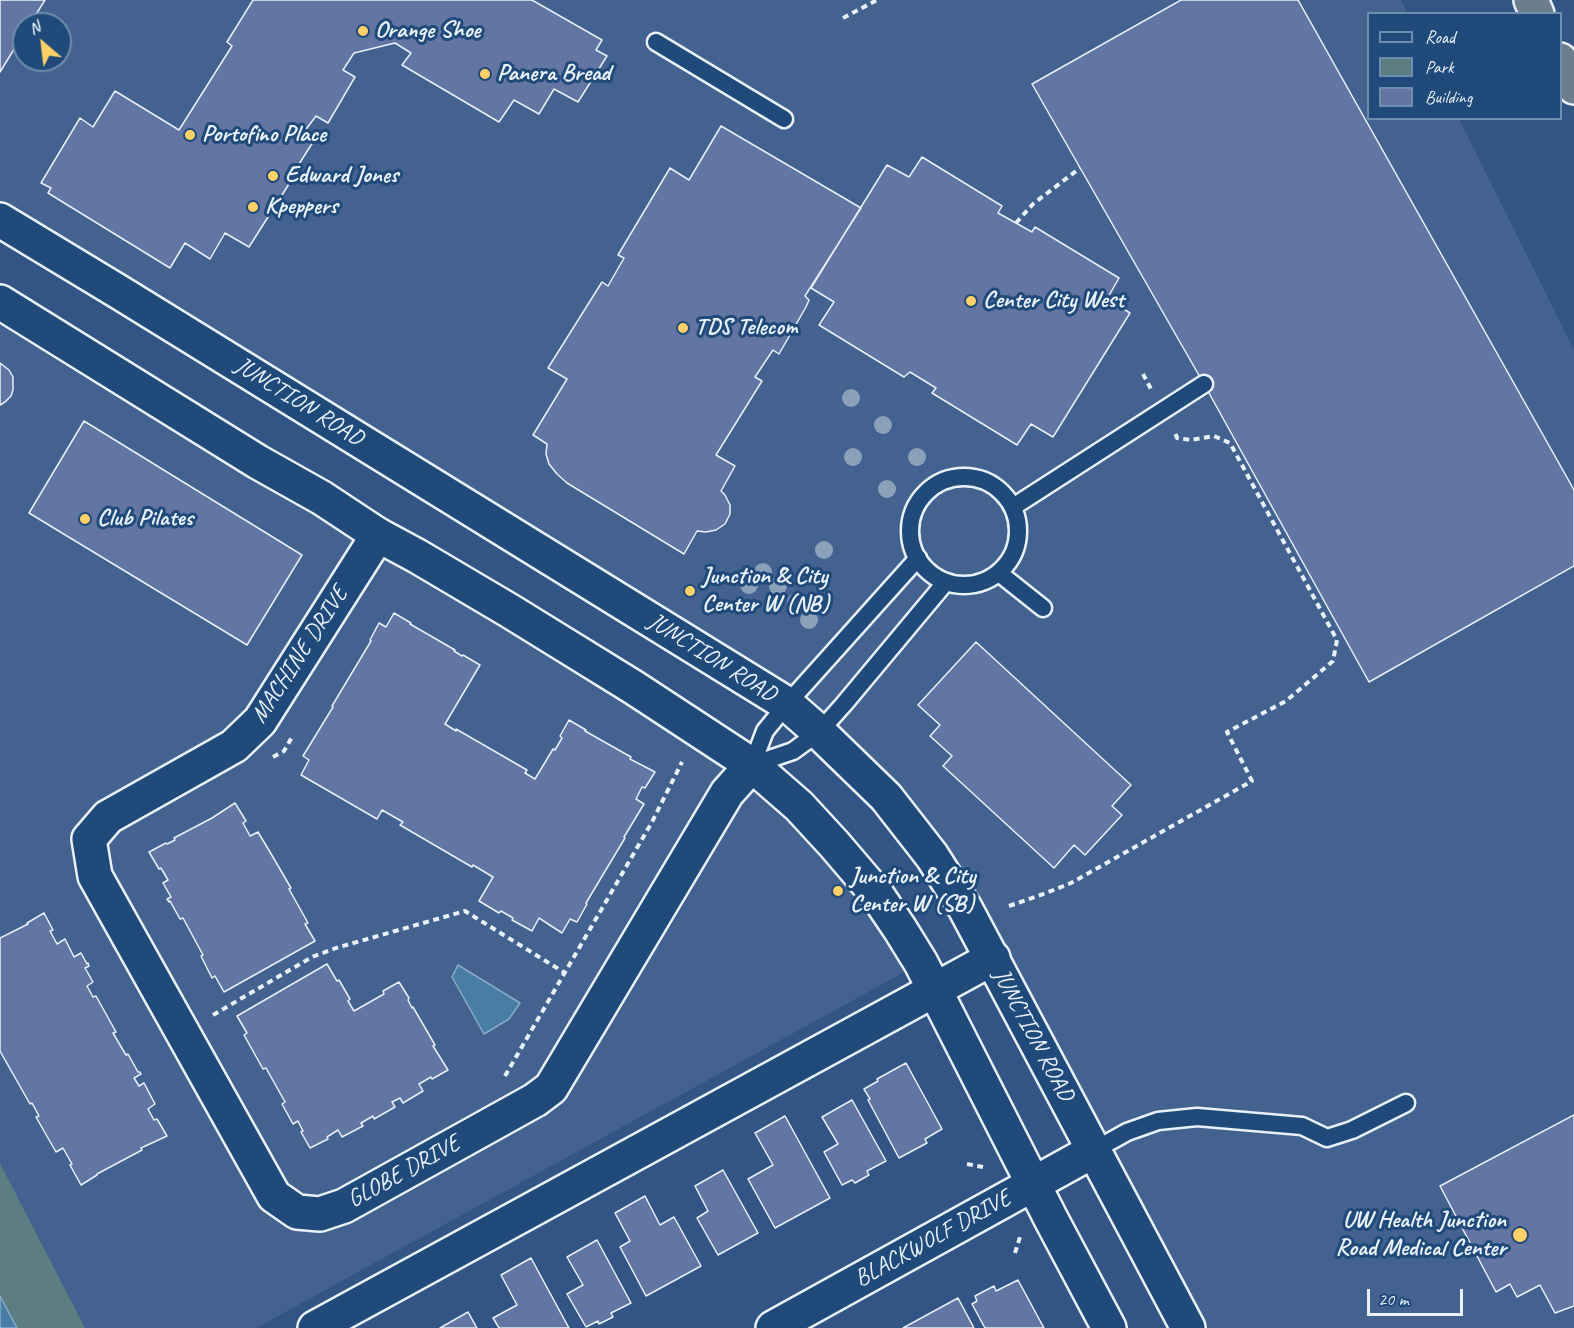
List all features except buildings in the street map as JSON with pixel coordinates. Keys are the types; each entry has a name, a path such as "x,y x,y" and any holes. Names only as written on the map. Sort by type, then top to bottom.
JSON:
{"highway":[{"path":"1562,64 1574,87"}],"street":[{"name":"JUNCTION ROAD","path":"0,220 787,704 819,732 886,797 932,855 965,908 1188,1328"},
{"path":"0,302 258,462 322,498 378,535 479,593 633,687 752,765 799,806 875,892 921,963 1109,1328"},
{"name":"MACHINE DRIVE","path":"89,838 108,818 234,746 260,721 378,535"},
{"name":"GLOBE DRIVE","path":"89,838 94,876 274,1196 297,1212 320,1214 344,1206 535,1100 551,1088 727,793 752,765"},
{"path":"315,1328 993,958"},
{"name":"BLACKWOLF DRIVE","path":"773,1328 1093,1150"}],"lane":[{"path":"656,42 784,119"},
{"path":"1013,507 1204,384"},
{"path":"954,478 974,478 991,484 1013,507 1018,525 1017,544 1011,558 999,573 988,580 970,585 945,584 921,564 911,541 911,522 916,506 936,485 954,478"},
{"path":"752,765 765,731 918,558"},
{"path":"999,573 1043,608"},
{"path":"752,765 793,751 819,732 945,584"},
{"path":"1093,1150 1126,1132 1158,1121 1197,1116 1302,1126 1326,1138 1352,1130 1406,1102"}],"path":[{"path":"843,18 877,0"},
{"path":"1016,223 1033,204 1080,168"},
{"path":"1009,906 1071,883 1252,781 1227,732 1286,701 1333,661 1337,640 1230,443 1215,436 1191,440 1178,438 1143,374"},
{"path":"263,763 284,751 296,730"},
{"path":"496,1081 507,1075 652,822 682,762"},
{"path":"217,1022 213,1015 312,957 465,911 565,973"},
{"path":"967,1164 983,1167"},
{"path":"1015,1253 1020,1237"}],"shaded area":[{"path":"0,0 1401,0 1407,12 1367,12 1367,120 1459,120 1574,350 1574,1328 1188,1328 993,959 846,756 0,220"},
{"path":"0,302 752,765 921,963 256,1328 85,1328 0,1163"},
{"path":"458,965 520,1003 509,1019 484,1034 452,977"},
{"path":"0,1296 17,1328 0,1328"}],"green space":[{"path":"0,1163 85,1328 0,1328"}],"place":[{"name":"Orange Shoe","path":"363,31"},
{"name":"Panera Bread","path":"485,74"},
{"name":"Portofino Place","path":"190,135"},
{"name":"Edward Jones","path":"273,176"},
{"name":"Kpeppers","path":"253,207"},
{"name":"Center City West","path":"971,301"},
{"name":"TDS Telecom","path":"683,328"},
{"name":"Club Pilates","path":"85,519"},
{"name":"Junction & City Center W (NB)","path":"690,591"},
{"name":"Junction & City Center W (SB)","path":"838,891"},
{"name":"UW Health Junction Road Medical Center","path":"1520,1235"}]}
